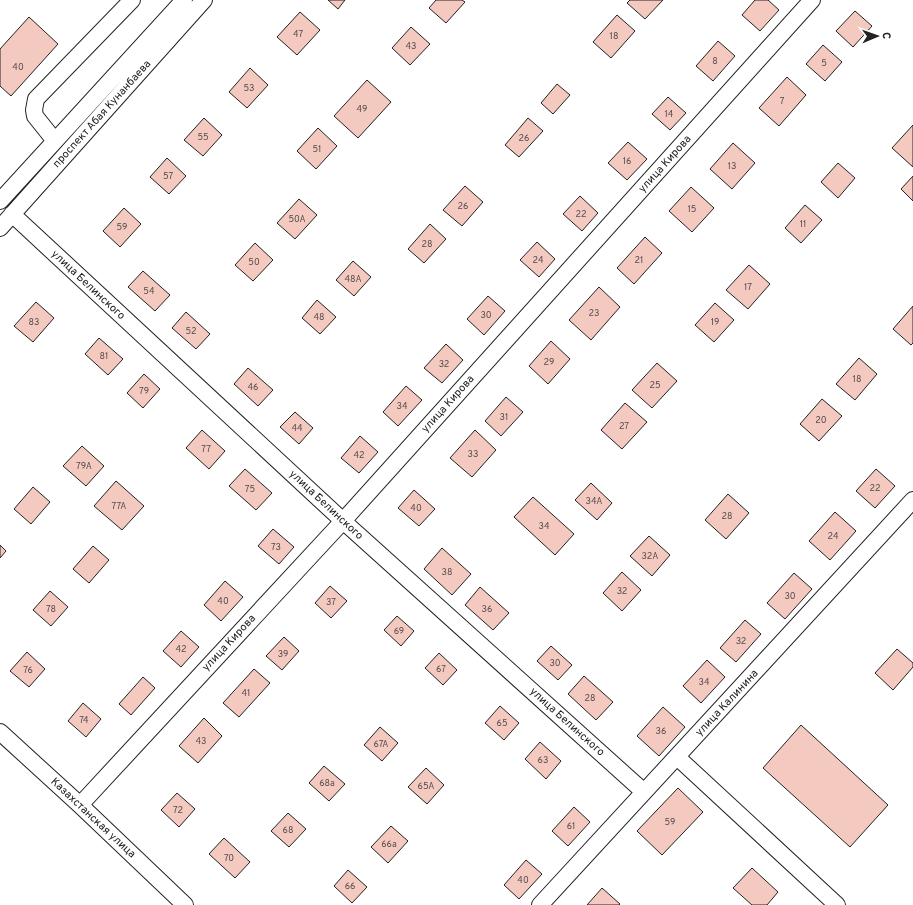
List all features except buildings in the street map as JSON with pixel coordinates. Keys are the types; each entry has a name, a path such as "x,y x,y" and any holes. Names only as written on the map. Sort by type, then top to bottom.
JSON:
{"street":[{"path":"55,141 35,116 34,110 36,99 132,0"},
{"name":"проспект Абая Кунанбаева","path":"0,201 184,0"},
{"name":"проспект Абая Кунанбаева","path":"0,228 204,0"},
{"name":"улица Кирова","path":"80,805 343,521 812,0"},
{"name":"улица Белинского","path":"12,214 343,521 644,792"},
{"name":"улица Калинина","path":"540,905 913,500"},
{"name":"Казахстанская улица","path":"0,732 80,805 185,905"},
{"path":"677,757 837,905"}]}
